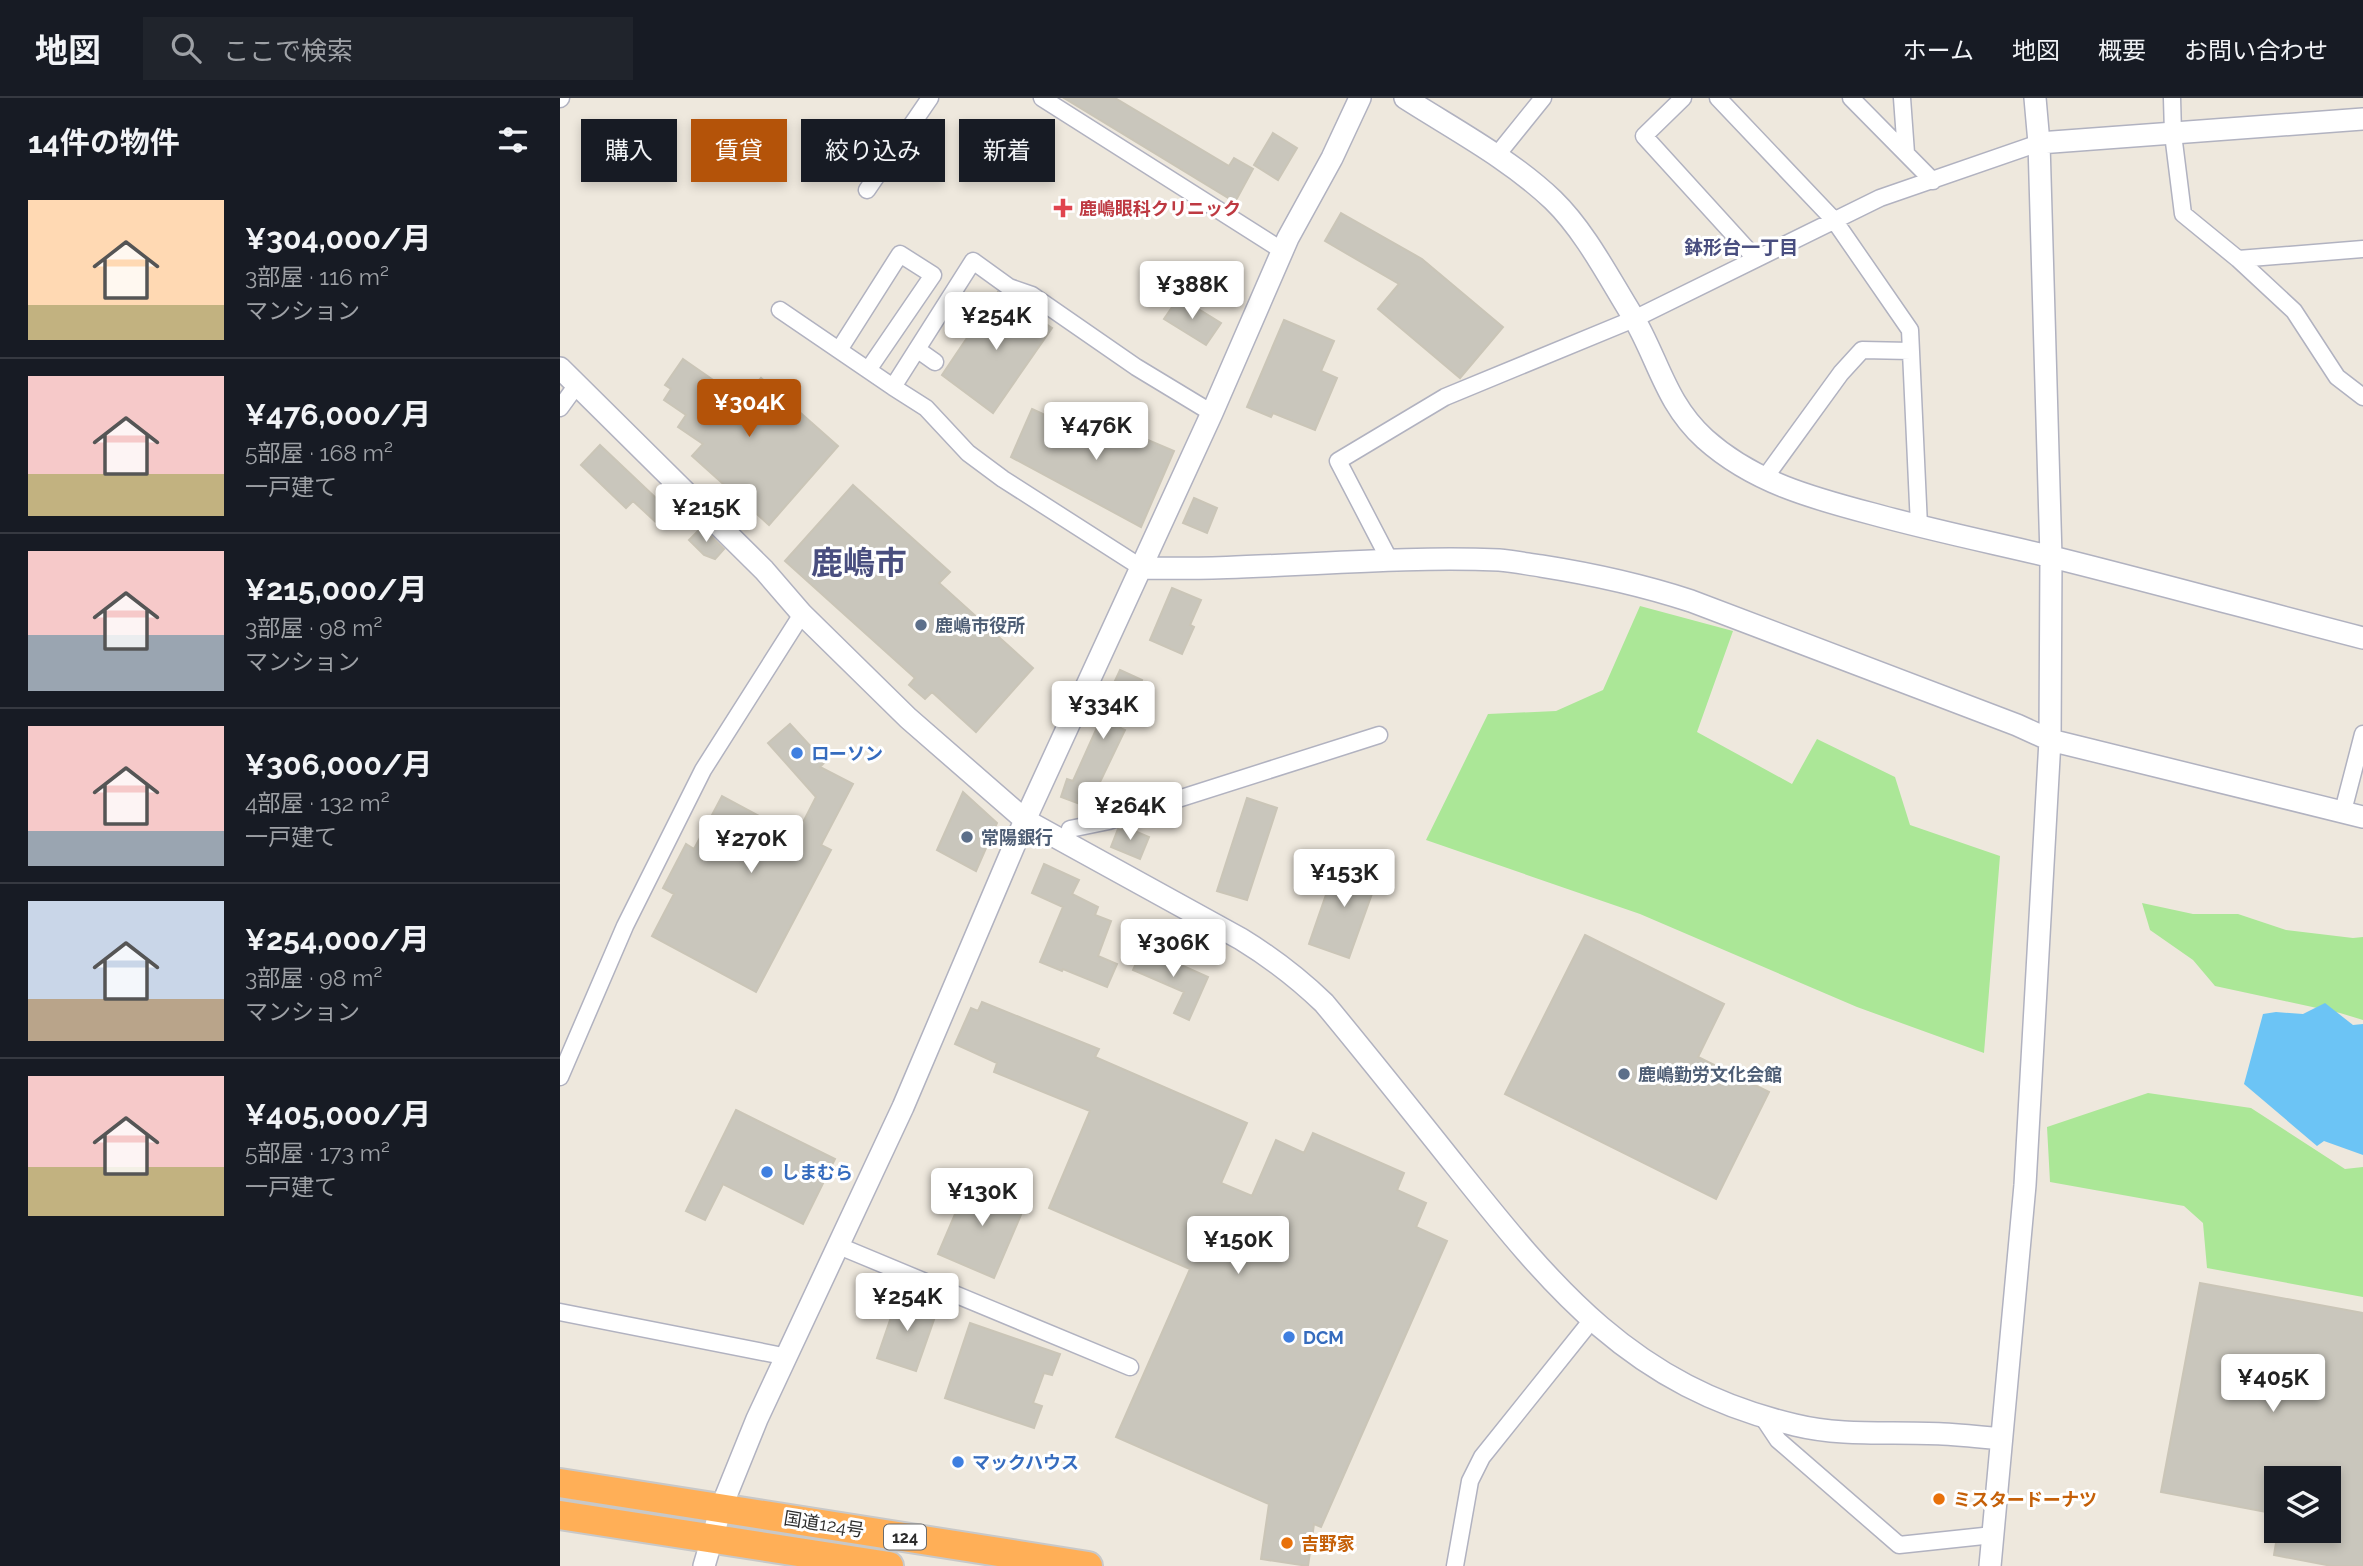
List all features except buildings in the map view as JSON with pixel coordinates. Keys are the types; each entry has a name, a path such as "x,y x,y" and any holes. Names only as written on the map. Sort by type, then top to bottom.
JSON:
{"highway":[{"name":"国道124号","path":"560,1483 1088,1566"},
{"name":"国道124号","path":"560,1515 708,1553 879,1565"}],"street":[{"path":"867,190 930,98"},
{"path":"1042,98 1283,251"},
{"path":"708,1553 721,1508 757,1419 908,1096 1025,820 1213,413 1283,251 1360,98"},
{"path":"1405,98 1497,155 1554,201 1578,229 1634,319 1667,392 1682,415 1704,439 1764,480 1809,497 2363,638"},
{"path":"1497,155 1543,98"},
{"path":"1683,98 1644,136 1755,258"},
{"path":"1718,98 1834,220 1910,330 1919,526"},
{"path":"1851,98 1933,181"},
{"path":"1902,98 1906,153"},
{"path":"1990,1566 2025,1185 2050,740 2051,557 2039,143 2035,98"},
{"path":"2172,98 2173,134 2183,214 2238,259 2294,311 2337,377 2363,397"},
{"path":"1389,559 1338,461 1445,397 1634,319 1880,198 2039,143 2363,119"},
{"path":"2238,259 2363,250"},
{"path":"839,350 900,254 933,275 868,370"},
{"path":"893,387 973,261 1009,287 1032,295 1136,368 1213,413"},
{"path":"945,307 963,319"},
{"path":"780,310 926,408 968,453 1003,479 1142,568 1188,569 1389,559 1501,560 1570,570 1649,587 1691,601 2050,740 2353,814 2363,734"},
{"path":"1764,480 1841,373 1862,350 1911,351"},
{"path":"918,351 935,362"},
{"path":"560,369 764,570 802,614 908,718 1025,820 1241,939 1273,958 1297,977 1324,1003 1517,1244 1591,1321 1656,1368 1696,1391 1762,1416 1834,1433 1943,1434 2001,1439"},
{"path":"560,408 576,386"},
{"path":"560,1077 625,926 703,770 802,614"},
{"path":"1070,829 1109,821 1379,735"},
{"path":"839,1246 1130,1367"},
{"path":"560,1312 788,1357"},
{"path":"1455,1566 1470,1481 1482,1457 1591,1321"},
{"path":"1762,1416 1778,1440 1899,1545 1993,1535"}],"green space":[{"path":"1640,606 1733,631 1697,732 1792,784 1817,739 1895,777 1910,825 2000,856 1984,1053 1857,1007 1640,914 1426,840 1488,714 1556,711 1603,690"},
{"path":"2142,903 2193,914 2238,914 2286,930 2363,937 2363,1020 2215,986 2193,960 2150,930"},
{"path":"2148,1093 2251,1108 2345,1169 2363,1167 2363,1297 2207,1268 2203,1223 2184,1206 2050,1182 2047,1127"}],"water":[{"path":"2325,1003 2353,1025 2363,1024 2363,1155 2324,1141 2317,1146 2244,1084 2263,1014 2303,1014"}],"place":[{"name":"鹿嶋眼科クリニック","path":"1063,208"},
{"name":"鹿嶋市役所","path":"921,625"},
{"name":"ローソン","path":"797,753"},
{"name":"常陽銀行","path":"967,837"},
{"name":"鹿嶋勤労文化会館","path":"1624,1074"},
{"name":"しまむら","path":"767,1172"},
{"name":"DCM","path":"1289,1337"},
{"name":"マックハウス","path":"958,1462"},
{"name":"ミスタードーナツ","path":"1939,1499"},
{"name":"吉野家","path":"1287,1543"}],"district":[{"name":"鉢形台一丁目","path":"1741,247"},
{"name":"鹿嶋市","path":"859,562"}]}
